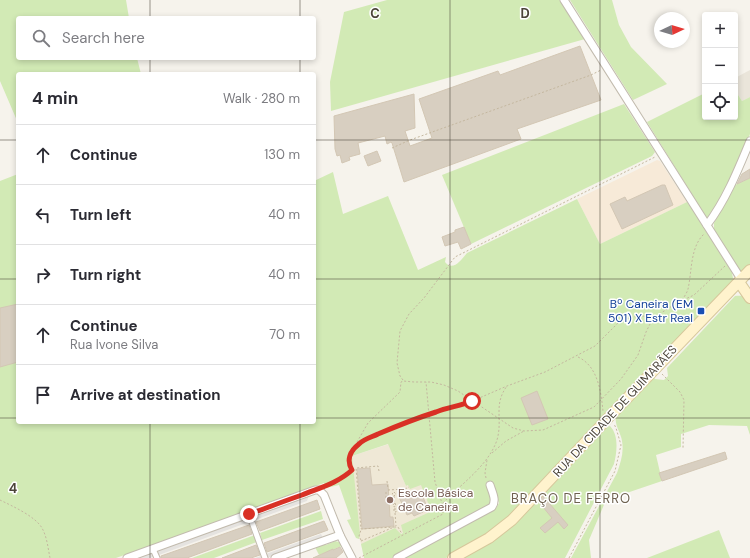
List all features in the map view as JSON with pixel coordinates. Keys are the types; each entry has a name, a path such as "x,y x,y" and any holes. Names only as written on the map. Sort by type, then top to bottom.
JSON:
{"main road":[{"name":"RUA DA CIDADE DE GUIMARÃES","path":"453,558 489,538 512,520 750,270"},
{"path":"740,280 750,298"}],"street":[{"path":"564,0 740,280"},
{"path":"708,227 717,213 750,141"},
{"path":"397,558 492,507 495,500 489,484"},
{"path":"127,558 318,490 324,495 340,535 352,558"},
{"path":"249,514 265,558"},
{"path":"275,558 340,535"},
{"path":"153,549 157,558"}],"path":[{"path":"392,148 410,140 591,75 606,67"},
{"path":"403,380 400,376 397,364 400,331 409,314 424,298 456,257 661,154"},
{"path":"682,301 688,290 697,244 708,227"},
{"path":"403,380 444,385 458,391 513,428 524,431 543,430 594,407 621,379 638,356 646,332 653,318 694,295 726,265"},
{"path":"353,449 360,442 385,431 428,416 437,411 463,405 545,372 596,346 620,322 632,317 643,316 653,318"},
{"path":"569,558 617,467 621,445 616,428 603,411 599,385 592,368 583,359 577,356"},
{"path":"656,368 680,392 684,400 683,448"},
{"path":"315,490 335,482 346,476 352,470 349,465 349,458 353,449 368,423 400,392 401,382 403,380"},
{"path":"358,558 443,514 442,503 434,482 426,382"},
{"path":"492,453 497,439 499,419 498,406 501,394 507,386"},
{"path":"442,503 492,453 506,441 524,431"},
{"path":"487,459 485,473 489,484"},
{"path":"379,472 378,466 356,468 361,541 395,527"},
{"path":"387,481 388,490 404,489 409,487"},
{"path":"394,489 392,494 394,496 394,504 392,505 395,508 393,511 395,512 395,527"},
{"path":"404,489 409,495"},
{"path":"386,492 386,500"},
{"path":"0,500 34,519 42,527 47,539 50,558"},
{"path":"361,529 398,527 402,534"}],"shaded area":[{"path":"750,70 750,97 742,101 738,95 738,76"},
{"path":"657,160 660,161 687,202 600,244 577,199"},
{"name":"Escola Básica de Caneira","path":"389,444 406,486 425,477 441,513 364,553 355,525 352,456"},
{"path":"309,495 307,501 156,556 150,558 135,558"},
{"path":"321,534 323,538 267,558 255,558"}],"green space":[{"path":"0,0 126,0 129,16 16,16 16,60 138,60 140,72 16,72 16,118 0,81"},
{"path":"387,0 560,0 585,39 331,111 330,82 344,12"},
{"path":"570,0 612,0 619,25 631,47 667,84 633,100"},
{"path":"702,94 702,120 738,120 738,95 742,101 750,97 750,134 740,161 721,200 709,217 706,217 647,122"},
{"path":"624,104 655,152 652,156 471,244 442,175"},
{"path":"333,172 343,214 388,196 418,270 446,257 445,262 448,265 451,266 457,264 467,253 577,199 600,244 687,202 710,234 731,269 733,278 732,285 522,506 475,543 446,558 404,558 496,508 499,503 492,481 486,483 492,500 490,504 392,558 364,558 361,544 395,528 401,534 403,533 401,525 430,512 431,510 421,485 410,489 408,485 406,486 388,444 352,456 360,534 359,539 356,538 347,520 351,519 339,485 326,488 324,483 116,558 0,558 0,181 16,175 16,424 316,424 316,180"},
{"path":"750,178 750,264 742,273 714,231 714,223 735,185"},
{"path":"735,296 744,297 750,304 750,435 747,426 709,425 681,434 681,447 656,455 662,481 606,500 589,540 591,558 571,558 620,465 623,445 616,423 616,416 654,377 655,379 664,380 668,376 667,368"},
{"path":"610,426 616,439 614,464 565,558 456,558 545,493 607,427"},
{"path":"321,511 323,519 262,540 260,533"},
{"path":"719,530 730,558 647,558"},
{"path":"255,535 257,542 214,558 192,558"},
{"path":"335,541 339,542 342,546 319,555 315,547 326,545"}],"building":[{"path":"580,46 601,100 517,129 521,139 404,182 392,143 387,144 385,136 358,143 360,154 349,157 350,160 342,163 340,155 337,156 335,149 334,116 414,94 415,128 405,131 410,146 432,138 419,99 498,71 500,75"},
{"path":"377,151 381,161 368,166 364,156"},
{"path":"750,169 750,178 737,184 742,174"},
{"path":"665,185 673,205 622,229 610,204 625,197 627,201"},
{"path":"464,227 471,244 461,249 458,242 445,246 442,237"},
{"path":"16,304 16,363 0,367 0,308"},
{"path":"537,391 548,419 532,425 521,398"},
{"path":"725,452 727,459 662,481 659,473"},
{"path":"370,468 372,485 388,484 390,517 393,517 394,526 362,529 357,469"},
{"path":"414,491 416,494 421,492 427,507 422,509 423,512 414,516 412,513 407,515 399,497 402,494 405,495"},
{"path":"543,496 568,525 564,529 558,522 545,533 540,528 552,518 538,501"},
{"path":"317,500 320,509 260,531 256,522"},
{"path":"324,521 328,530 267,552 264,543"},
{"path":"249,525 252,534 187,558 161,558 161,556"},
{"path":"256,545 260,555 251,558 222,558"},
{"path":"340,547 343,552 336,558 313,558 333,549"}],"place":[{"name":"Bº Caneira (EM 501) X Estr Real","path":"701,311"},
{"name":"Escola Básica de Caneira","path":"390,500"}],"district":[{"name":"BRAÇO DE FERRO","path":"571,498"}],"route":[{"path":"249,514 315,490 346,476 352,470 349,465 349,456 360,442 385,431 428,416 437,411 463,405 472,401"}]}
